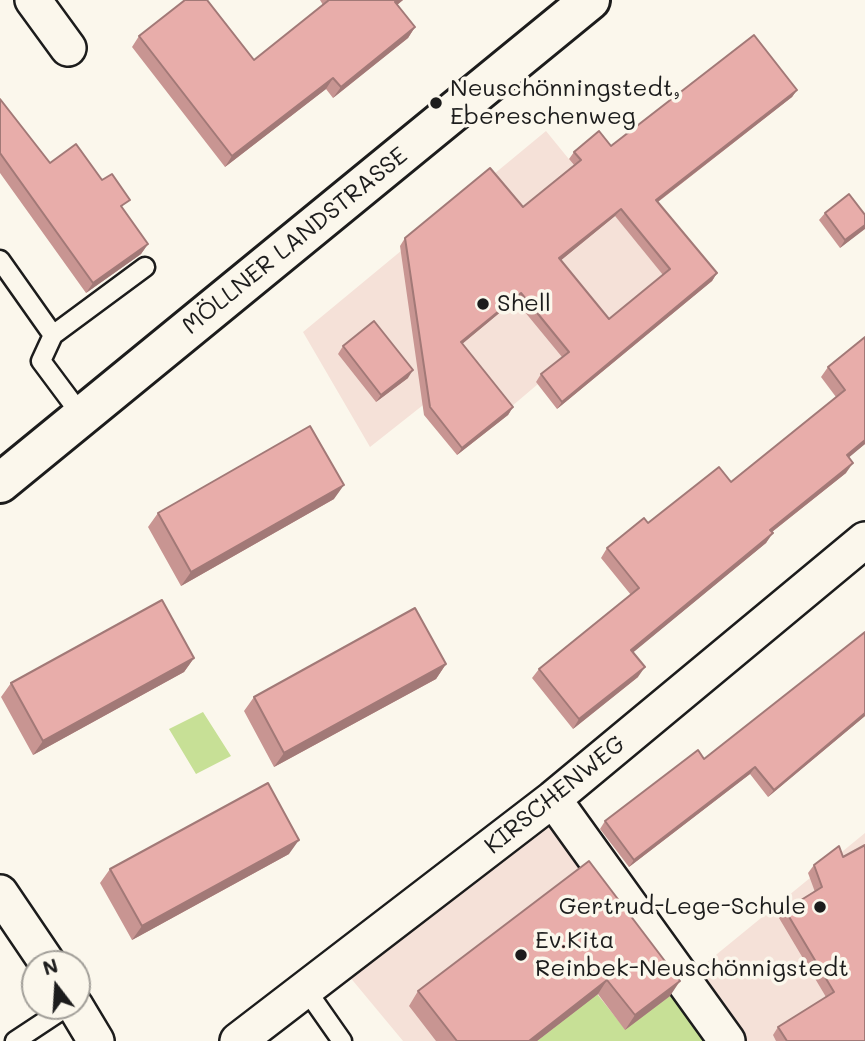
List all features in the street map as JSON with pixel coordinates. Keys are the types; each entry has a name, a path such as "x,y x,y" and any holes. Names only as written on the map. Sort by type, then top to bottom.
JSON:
{"main road":[{"name":"MÖLLNER LANDSTRASSE","path":"0,483 590,0"}],"street":[{"path":"33,0 68,48"},
{"name":"KIRSCHENWEG","path":"239,1041 553,799 865,540"},
{"path":"553,799 727,1041"},
{"path":"0,893 39,950"},
{"path":"83,1020 96,1041"}],"lane":[{"path":"0,260 53,335"},
{"path":"82,416 41,360 53,335 145,267"},
{"path":"307,991 342,1041"},
{"path":"15,1041 47,1020"}],"shaded area":[{"name":"Shell","path":"546,131 665,277 536,382 538,384 505,412 470,368 370,447 303,332"},
{"path":"552,809 719,1041 403,1041 344,970"},
{"name":"Gertrud-Lege-Schule","path":"865,833 865,1041 729,1041 684,981"}],"green space":[{"path":"203,712 231,756 196,774 169,729"},
{"path":"597,994 625,1029 671,995 704,1041 537,1041"}],"building":[{"path":"185,0 207,0 254,60 329,0 397,0 395,2 415,27 341,87 333,78 232,156 139,36"},
{"path":"754,35 797,90 656,200 717,273 562,402 541,374 569,352 521,293 461,342 513,407 462,448 430,407 405,238 490,168 523,207 581,160 574,152 599,131 611,146","holes":["621,209 670,269 609,319 559,258"]},
{"path":"0,99 50,163 76,144 102,180 112,174 130,200 121,206 148,244 93,283 0,153"},
{"path":"849,194 865,215 865,225 845,240 825,213"},
{"path":"374,321 413,370 381,395 343,346"},
{"path":"865,337 865,440 847,455 853,463 770,530 773,533 631,650 645,667 579,719 539,669 639,588 607,548 644,518 648,523 719,467 731,482 845,390 828,367"},
{"path":"310,426 344,485 191,572 158,513"},
{"path":"162,600 194,658 43,741 11,683"},
{"path":"415,608 446,664 284,753 254,697"},
{"path":"865,632 865,713 774,790 755,767 634,860 605,821 698,750 704,759"},
{"path":"268,783 299,840 142,926 110,869"},
{"path":"865,845 865,1041 787,1041 778,1027 834,992 785,910 822,887 814,865 839,846 843,857"},
{"path":"589,861 680,981 635,1015 607,980 529,1041 457,1041 418,991"}],"place":[{"name":"Neuschönningstedt, Ebereschenweg","path":"436,103"},
{"name":"Shell","path":"483,304"},
{"name":"Gertrud-Lege-Schule","path":"820,907"},
{"name":"Ev.Kita Reinbek-Neuschönnigstedt","path":"521,955"}]}
